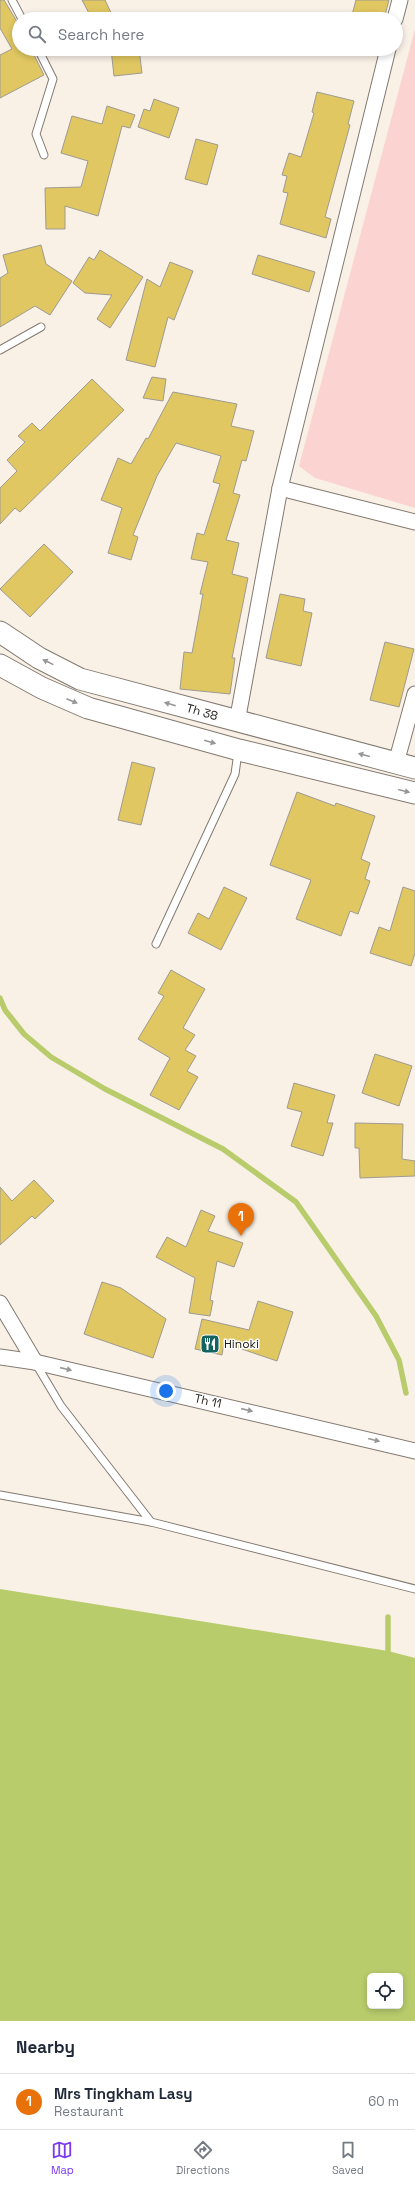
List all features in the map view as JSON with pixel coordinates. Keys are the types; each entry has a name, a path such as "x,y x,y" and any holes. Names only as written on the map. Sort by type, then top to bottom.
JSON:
{"street":[{"path":"397,12 400,0"},
{"path":"237,722 280,488 386,56"},
{"path":"280,488 415,522"},
{"name":"Th 38","path":"0,632 39,658 80,678 237,722 405,766"},
{"path":"0,664 42,688 88,708 239,750 415,793"},
{"path":"405,766 415,694"},
{"path":"0,1302 35,1362"},
{"name":"Th 11","path":"0,1357 35,1362 415,1451"}],"lane":[{"path":"12,0 18,12"},
{"path":"41,56 52,79 36,134 44,155"},
{"path":"0,350 41,327"},
{"path":"156,944 234,774 239,750"},
{"path":"35,1362 61,1406 151,1522"},
{"path":"0,1495 151,1522 415,1589"}],"shaded area":[{"path":"415,29 415,508 315,478 299,466"},
{"path":"0,1589 388,1651 415,1658 415,2021 0,2021"}],"building":[{"path":"0,0 4,0 12,13 12,49 0,28"},
{"path":"82,0 105,0 111,12 88,12"},
{"path":"356,0 389,0 386,12 353,12"},
{"path":"12,49 12,56 34,56 44,75 0,98 0,55"},
{"path":"112,56 140,56 142,73 114,76"},
{"path":"317,92 354,101 348,124 350,125 325,217 331,219 326,238 280,224 288,193 283,192 287,176 282,175 289,153 301,157 314,113 312,112"},
{"path":"154,99 179,108 169,138 138,127 144,109 150,111"},
{"path":"107,106 135,115 130,128 122,126 98,216 65,206 65,229 46,229 45,188 81,187 88,161 61,153 72,116 102,124"},
{"path":"196,139 218,145 207,185 185,179"},
{"path":"41,245 46,264 72,281 50,315 35,306 0,327 0,278 8,273 3,255"},
{"path":"100,250 143,277 110,328 97,319 112,295 85,293 73,283 89,257 94,260"},
{"path":"258,255 315,272 309,292 252,274"},
{"path":"170,262 193,271 174,320 168,317 155,367 126,360 147,279 160,287"},
{"path":"152,377 166,379 163,401 143,398"},
{"path":"92,379 124,410 20,512 15,508 0,524 0,488 17,471 7,460 25,442 18,436 32,423 40,431"},
{"path":"173,392 237,404 231,426 254,431 246,461 242,460 233,493 240,495 226,540 239,543 232,574 248,578 232,658 235,658 230,694 180,689 184,652 192,653 203,594 200,594 208,562 191,559 197,533 204,535 220,484 213,482 221,456 176,443 157,476 133,535 138,537 131,560 108,553 122,508 101,500 118,458 131,464 146,438 148,439"},
{"path":"44,544 73,572 30,617 0,589"},
{"path":"280,594 305,599 303,611 312,613 301,666 266,658"},
{"path":"385,642 414,649 399,707 370,700"},
{"path":"132,762 155,768 141,825 118,820"},
{"path":"297,792 335,806 336,803 375,816 361,859 370,863 365,879 370,881 358,914 350,911 341,936 296,919 311,880 270,865"},
{"path":"224,887 247,898 221,950 188,933 198,913 209,919"},
{"path":"403,887 415,891 415,953 411,966 370,953 379,927 390,931"},
{"path":"171,970 205,989 183,1028 195,1035 185,1050 196,1056 187,1071 198,1077 179,1110 150,1095 170,1058 138,1039 164,996 158,993"},
{"path":"375,1054 412,1066 399,1106 362,1093"},
{"path":"294,1083 335,1095 327,1123 333,1123 323,1156 291,1146 302,1112 287,1108"},
{"path":"355,1123 403,1124 402,1159 415,1161 415,1176 360,1178 359,1148 355,1148"},
{"path":"34,1180 54,1201 35,1219 32,1216 0,1245 0,1187 12,1201"},
{"path":"201,1210 215,1216 208,1231 243,1243 234,1267 217,1261 210,1300 213,1301 210,1316 189,1313 195,1278 156,1257 167,1237 186,1247"},
{"path":"102,1282 121,1288 166,1319 153,1358 84,1334"},
{"path":"258,1301 293,1312 277,1361 224,1343 222,1355 195,1349 202,1319 249,1330"}],"waterway":[{"path":"0,998 5,1010 24,1034 51,1057 105,1089 223,1149 296,1202 376,1316 399,1360 406,1393"},
{"path":"388,1617 388,1657"}],"place":[{"name":"Mrs Tingkham Lasy","path":"241,1236"},
{"name":"Hinoki","path":"210,1344"}]}
